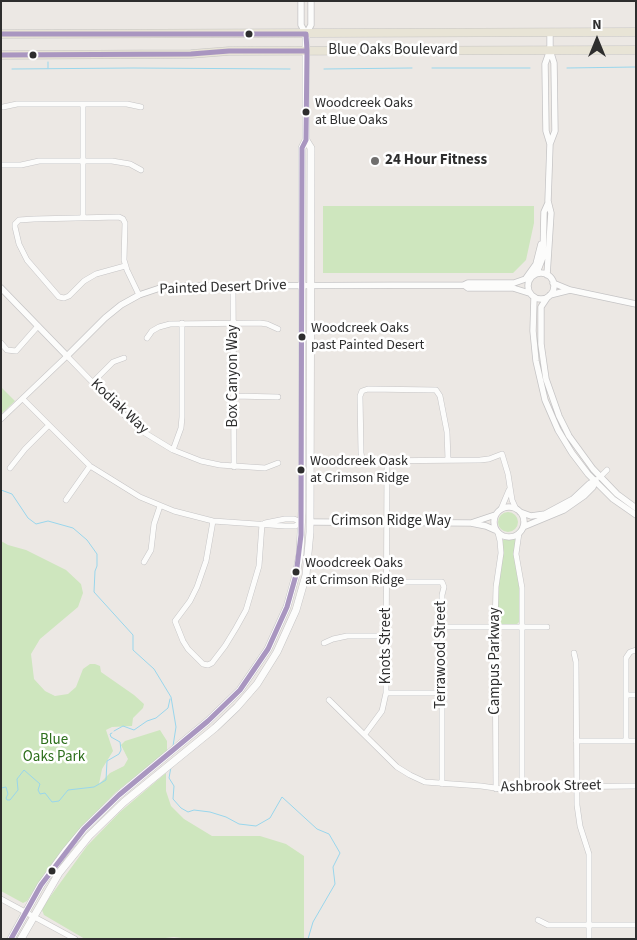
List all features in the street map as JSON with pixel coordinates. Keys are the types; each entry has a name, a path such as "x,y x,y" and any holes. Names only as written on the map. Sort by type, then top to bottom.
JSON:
{"main road":[{"name":"Blue Oaks Boulevard","path":"1,34 636,32"},
{"path":"11,939 25,912 65,852 84,829 118,795 231,701 250,678 268,649 292,592 300,554 302,522 302,148 306,140 306,34"},
{"name":"Blue Oaks Boulevard","path":"1,55 191,54 229,51 636,50"},
{"path":"22,939 33,916 59,873 82,844 111,813 215,728 237,707 257,684 290,624 302,590 308,556 310,522 311,148 306,140"},
{"path":"302,522 310,522"}],"street":[{"path":"301,1 301,25 306,34 312,25 312,1"},
{"path":"550,33 550,50 554,64 555,132 550,144"},
{"path":"547,275 551,213 548,200 550,144 546,131 544,64 550,50"},
{"path":"3,107 17,104 127,104 141,106"},
{"path":"83,104 83,218"},
{"path":"1,165 21,165 39,161 121,162 141,170"},
{"path":"548,200 544,212 543,257 538,270 530,277 528,286 532,295 534,346 540,381 546,400 564,440 579,463 613,498 636,515"},
{"path":"125,266 104,271 90,277 69,296 59,297 30,265 19,244 15,228 19,220 119,217 123,219 125,223 125,266 139,295"},
{"path":"530,277 541,273 547,275 553,283 570,290 636,304"},
{"name":"Painted Desert Drive","path":"67,356 113,311 139,295 174,286 464,285 468,283 514,283 530,277"},
{"path":"553,283 553,290 541,307 540,319 546,379 552,398 567,432 597,480 636,508"},
{"name":"Painted Desert Drive","path":"464,285 468,288 513,288 532,295"},
{"name":"Box Canyon Way","path":"233,286 234,467"},
{"path":"1,288 67,356 1,419"},
{"path":"532,295 541,299 570,290"},
{"path":"173,450 181,428 182,417 182,323"},
{"path":"147,338 152,331 159,327 182,323 260,323 278,329"},
{"path":"1,343 7,350 16,351 38,326"},
{"name":"Kodiak Way","path":"67,356 128,419 145,433 173,450 201,461 234,467 266,468 278,463"},
{"path":"93,382 113,362 124,358"},
{"path":"448,460 447,432 440,396 436,390 368,389 362,391 360,396 362,459 365,461 388,460 448,460 489,459 502,454 508,474 509,489 524,519 519,533 508,538 496,532 493,522 495,515 501,509 509,489"},
{"path":"234,396 278,397"},
{"path":"23,398 48,426 90,466 122,488 160,506 213,521 262,524 282,523 294,519 302,522"},
{"path":"10,468 25,449 48,426"},
{"name":"Knots Street","path":"365,734 382,711 386,693 388,460"},
{"path":"66,500 90,466"},
{"path":"523,526 564,510 584,496 607,470"},
{"path":"501,509 509,507 531,516 545,514 567,502 589,484 597,480"},
{"path":"144,562 152,550 154,524 160,506"},
{"name":"Crimson Ridge Way","path":"471,522 495,515"},
{"path":"213,521 206,561 197,587 190,601 175,621 188,649 203,664 208,665 212,663 225,646 246,610 259,566 262,524"},
{"name":"Crimson Ridge Way","path":"310,522 471,522 486,526 496,532"},
{"name":"Campus Parkway","path":"496,532 501,553 496,587 495,627 496,788"},
{"name":"Campus Parkway","path":"519,533 516,554 522,588 522,788"},
{"path":"327,582 388,581"},
{"name":"Terrawood Street","path":"388,581 442,582 444,587 442,595 442,784"},
{"path":"442,627 547,627"},
{"path":"324,643 347,636 386,636"},
{"path":"626,741 626,657 630,652 636,650"},
{"path":"574,653 576,662 576,787 578,816 589,854 589,939"},
{"path":"386,693 442,693"},
{"path":"626,695 636,695"},
{"name":"Ashbrook Street","path":"329,700 403,771 421,781 496,788 636,786"},
{"path":"576,741 636,741"},
{"path":"1,899 65,936 75,939"},
{"path":"538,920 548,925 636,925"}],"green space":[{"path":"323,206 534,206 534,223 526,260 513,273 323,273"},
{"path":"1,387 15,401 1,414"},
{"path":"508,512 515,515 518,522 515,529 508,532 501,529 498,522 501,515"},
{"path":"516,539 514,553 519,583 520,621 517,624 501,624 498,621 498,591 503,540"},
{"name":"Blue Oaks Park","path":"1,541 26,550 66,570 81,584 83,593 78,607 40,639 31,654 34,679 45,691 55,696 68,694 76,687 83,669 90,664 95,664 100,666 101,672 144,704 143,708 133,718 132,726 112,727 106,730 113,751 102,769 99,784 110,773 124,766 128,759 121,745 125,741 160,730 167,741 167,751 116,792 78,831 49,868 27,901 23,903 1,891"},
{"path":"166,773 166,791 171,806 184,819 212,836 260,836 286,844 304,856 304,939 189,939 174,937 157,939 85,939 44,915 42,910 47,901 87,846 120,812"}],"waterway":[{"path":"48,62 48,68"},
{"path":"567,68 636,67"},
{"path":"324,69 412,68"},
{"path":"432,68 530,68"},
{"path":"12,69 290,69"},
{"path":"1,490 12,494 28,518 36,524 48,521 73,528 87,540 97,554 94,592 133,635 133,650 154,669 171,697 176,727 173,746"},
{"path":"114,731 123,726 134,730 147,721 156,718 168,708 170,699"},
{"path":"1,788 6,787 8,794 6,798 10,800 18,790 17,779 24,770 40,784 38,790 40,794 45,793 52,802 59,801 68,790 94,787 106,780 107,761 119,754 121,750 120,742 111,737 110,734 112,733"},
{"path":"171,767 169,778 174,786 173,799 181,808 188,812 194,810 210,812 239,824 256,826 270,818 282,797 317,829 329,834 340,853 333,867 335,884 313,922 308,939"}],"transit line":[{"path":"1,34 306,34 307,51 306,140 302,148 301,535 296,575 287,607 268,649 240,690 208,721 119,795 84,829 41,885 11,939"},
{"path":"1,55 307,51"}],"place":[{"name":"Woodcreek Oaks at Blue Oaks","path":"306,112"},
{"name":"24 Hour Fitness","path":"375,161"},
{"name":"Woodcreek Oaks past Painted Desert","path":"302,337"},
{"name":"Woodcreek Oask at Crimson Ridge","path":"301,470"},
{"name":"Woodcreek Oaks at Crimson Ridge","path":"296,572"}]}
